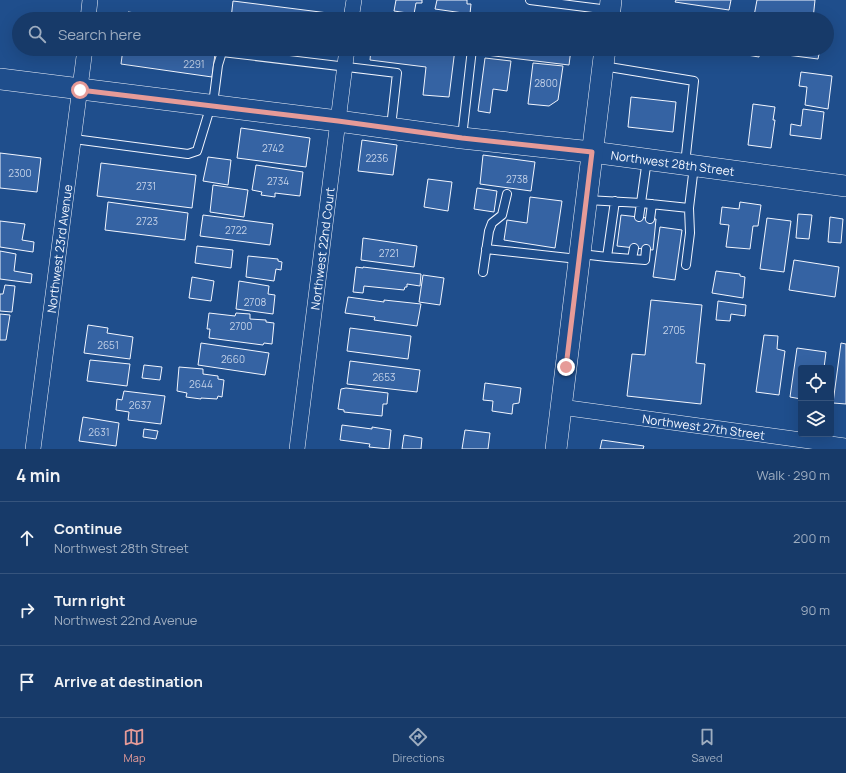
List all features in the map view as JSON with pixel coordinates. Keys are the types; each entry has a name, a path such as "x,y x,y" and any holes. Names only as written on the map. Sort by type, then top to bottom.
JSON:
{"street":[{"path":"89,12 90,0"},
{"path":"352,12 354,0"},
{"name":"Northwest 23rd Avenue","path":"33,449 74,139 83,56"},
{"name":"Northwest 22nd Court","path":"297,449 347,56"},
{"path":"556,449 604,58"},
{"name":"Northwest 28th Street","path":"0,79 462,138 592,152 846,186"},
{"name":"Northwest 27th Street","path":"561,407 846,446"}],"lane":[{"path":"530,0 610,10"},
{"path":"74,139 188,154 197,151 212,105 221,56"},
{"path":"257,56 397,73 390,128"},
{"path":"462,138 471,56"},
{"path":"604,58 694,81 690,165 690,233 686,265"},
{"path":"639,217 647,159"},
{"path":"483,272 489,231 492,224 502,215 507,194"},
{"path":"586,200 641,203 689,208"},
{"path":"607,257 615,201"},
{"path":"650,219 652,204"},
{"path":"632,259 634,248"},
{"path":"486,249 645,260 646,249"}],"building":[{"path":"396,0 422,0 422,3 416,3 414,12 394,11"},
{"path":"437,0 467,0 467,4 471,4 470,12 456,12 435,9"},
{"path":"676,0 731,0 729,10 675,2"},
{"path":"757,0 815,0 814,12 755,12"},
{"path":"233,1 320,12 232,12"},
{"path":"122,56 215,56 212,77 121,64"},
{"path":"370,56 454,56 449,97 423,95 426,67 370,60"},
{"path":"494,56 570,56 569,65"},
{"path":"794,56 819,56 818,59"},
{"path":"485,58 511,61 507,91 493,89 490,113 478,111"},
{"path":"533,63 563,66 558,100 549,106 528,104"},
{"path":"801,72 832,76 828,109 805,105 807,87 799,86"},
{"path":"631,97 676,102 673,132 628,127"},
{"path":"753,104 775,107 773,120 775,120 771,148 748,145"},
{"path":"803,109 824,112 821,139 790,135 791,124 801,126"},
{"path":"241,128 310,138 306,167 237,158"},
{"path":"362,140 397,145 393,175 358,171"},
{"path":"0,153 41,158 37,192 0,188"},
{"path":"483,155 535,162 531,191 480,184"},
{"path":"208,157 231,160 228,185 203,181"},
{"path":"101,163 196,175 192,208 97,196"},
{"path":"256,165 303,172 300,196 275,193 275,197 261,195 262,192 252,190"},
{"path":"428,179 452,182 448,211 424,207"},
{"path":"213,185 248,190 244,217 210,212"},
{"path":"477,188 497,191 494,212 474,209"},
{"path":"530,197 562,201 555,248 504,240 507,220 527,223"},
{"path":"108,202 188,213 185,240 105,230"},
{"path":"740,202 761,205 758,226 753,226 750,249 726,247 729,225 720,224 722,207 739,209"},
{"path":"798,214 812,215 809,239 796,238"},
{"path":"203,215 273,224 270,245 200,236"},
{"path":"621,215 656,219 653,250 617,246"},
{"path":"830,217 843,219 841,243 828,242"},
{"path":"767,218 791,221 784,272 760,269"},
{"path":"0,221 25,224 22,240 34,242 33,252 0,247"},
{"path":"660,227 682,230 675,280 653,277"},
{"path":"363,238 417,246 414,267 361,260"},
{"path":"197,246 233,250 231,268 195,263"},
{"path":"0,251 16,254 14,271 32,274 31,283 0,279"},
{"path":"248,256 278,259 278,261 282,262 281,270 276,269 274,281 246,277"},
{"path":"794,260 839,267 835,297 789,290"},
{"path":"356,267 421,274 420,286 407,284 407,287 405,287 404,290 364,286 363,293 353,292"},
{"path":"716,271 740,274 740,276 745,277 743,298 712,293"},
{"path":"423,275 444,278 440,305 419,302"},
{"path":"192,277 214,281 211,301 189,298"},
{"path":"239,281 269,286 268,294 275,295 273,314 236,309"},
{"path":"5,285 15,286 12,312 0,311 0,294 3,294"},
{"path":"348,297 384,302 384,300 421,304 417,326 374,320 375,317 345,313"},
{"path":"651,300 702,305 696,363 705,364 701,404 627,396 632,354 645,355"},
{"path":"718,301 746,305 745,316 731,314 730,321 716,320"},
{"path":"209,313 235,316 236,313 250,314 250,319 266,320 266,322 274,323 272,344 264,343 263,345 209,338 210,329 207,329"},
{"path":"0,314 10,315 6,340 0,340"},
{"path":"88,325 108,328 107,333 133,337 130,359 84,353"},
{"path":"350,328 411,336 408,359 347,351"},
{"path":"764,335 778,336 777,349 785,351 779,395 756,392"},
{"path":"201,343 269,353 265,375 198,365"},
{"path":"841,343 846,344 846,404 834,403"},
{"path":"797,348 826,352 824,365 798,365 798,398 790,397"},
{"path":"90,360 130,364 127,386 87,381"},
{"path":"350,361 420,370 417,392 347,384"},
{"path":"144,365 162,367 160,380 142,378"},
{"path":"179,367 203,369 203,374 218,376 218,379 224,380 222,397 218,396 217,399 201,399 186,397 187,393 177,391"},
{"path":"485,383 521,388 519,403 513,404 512,414 492,411 493,401 483,400"},
{"path":"346,388 388,393 387,404 383,404 382,416 344,412 344,410 338,409 341,389"},
{"path":"124,391 165,396 161,424 128,420 129,412 116,410 117,399 122,400"},
{"path":"83,417 119,423 116,446 79,441"},
{"path":"342,425 391,430 389,449 369,447 370,444 340,440"},
{"path":"144,429 158,431 156,439 143,437"},
{"path":"465,430 490,433 488,449 462,449"},
{"path":"404,435 422,438 421,449 402,449"},
{"path":"602,440 644,446 643,449 600,449"}],"route":[{"path":"80,90 338,121 462,138 592,152 566,367"}]}
